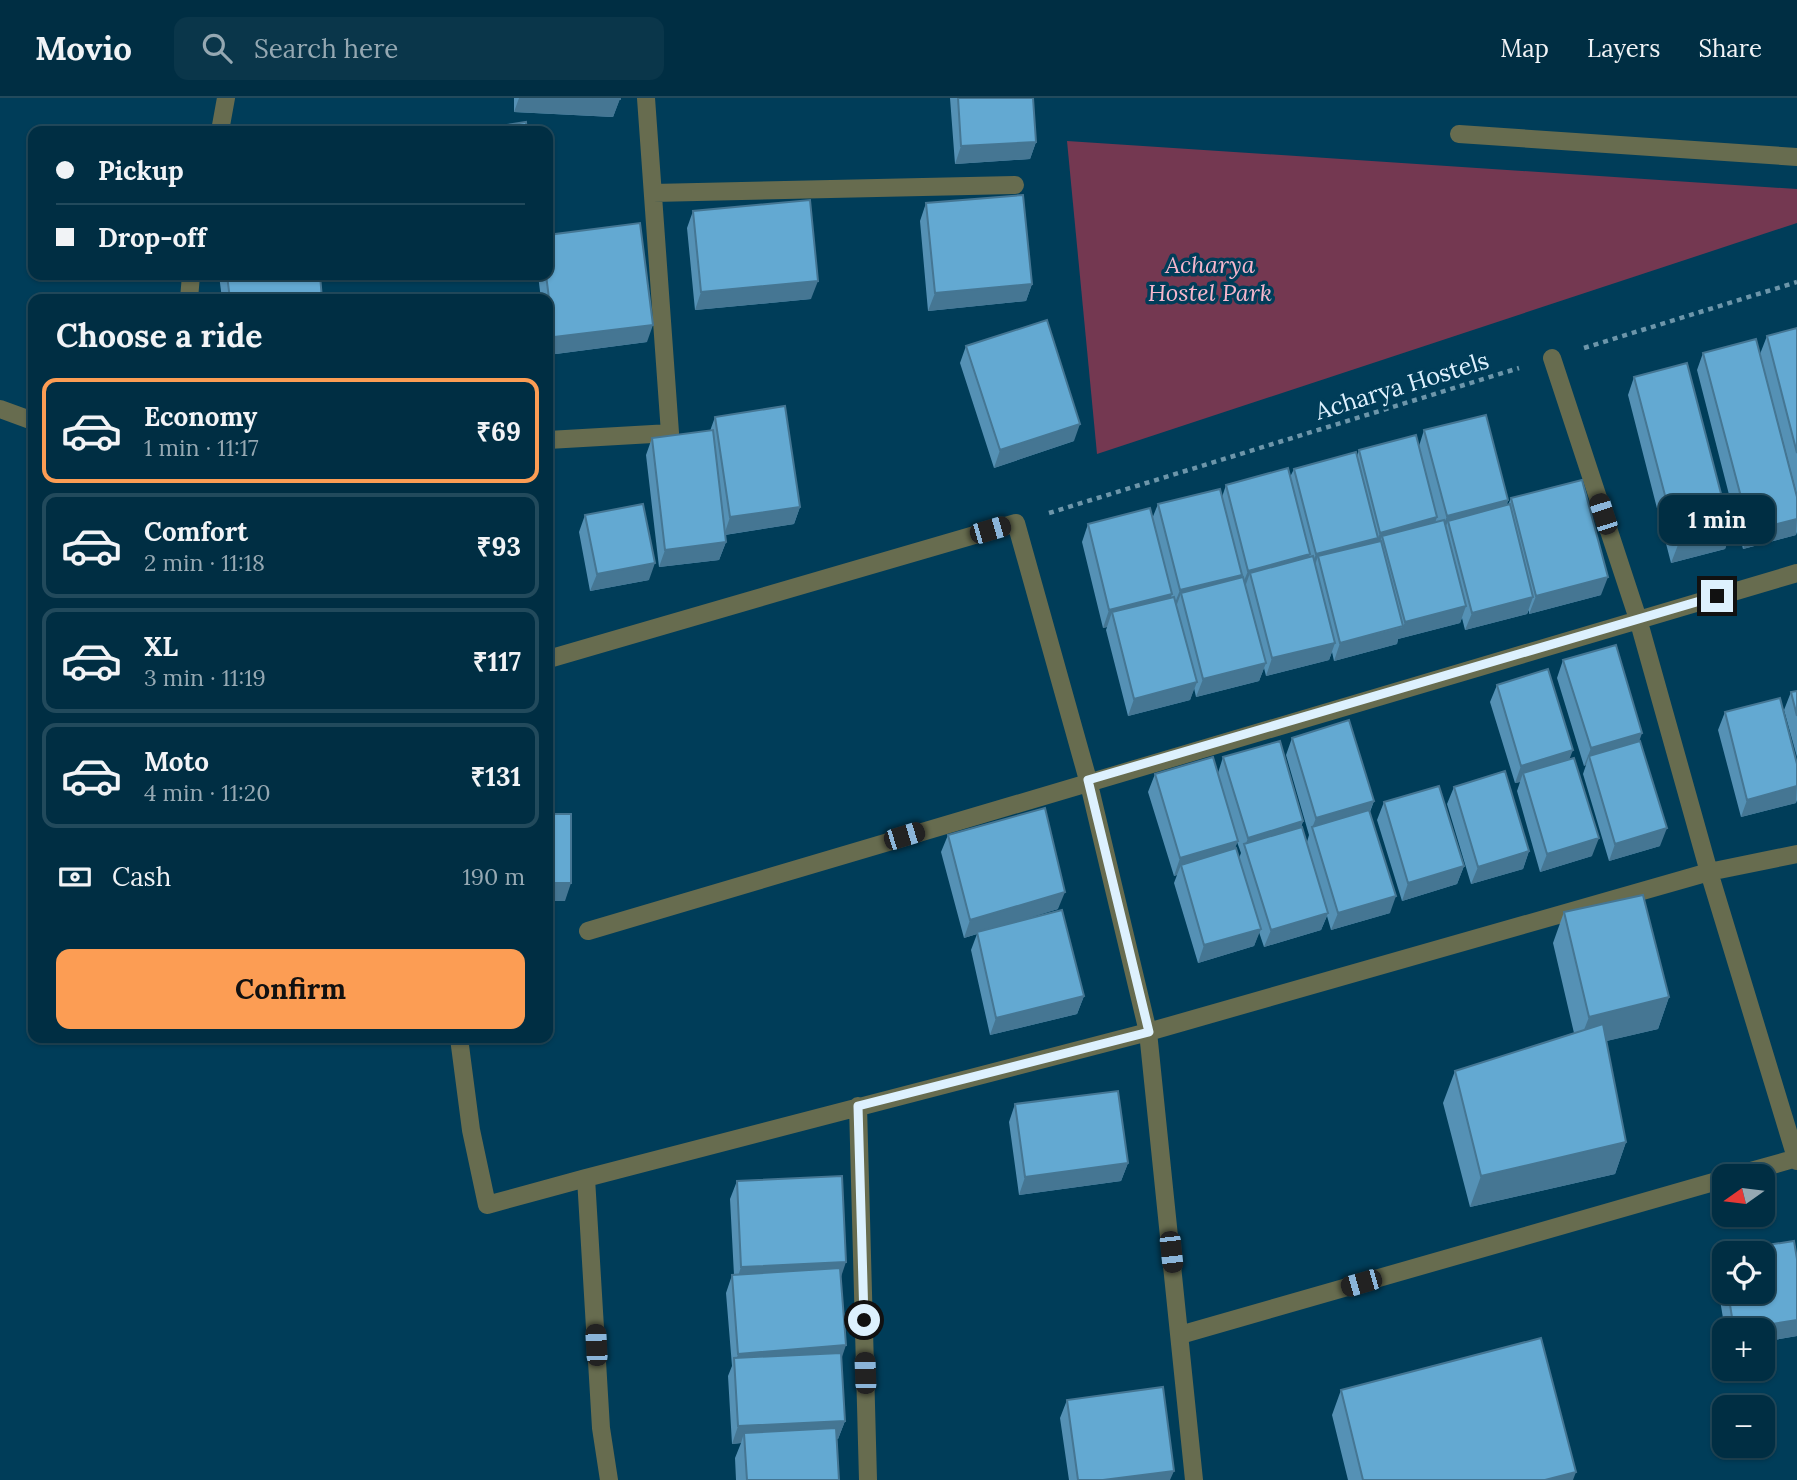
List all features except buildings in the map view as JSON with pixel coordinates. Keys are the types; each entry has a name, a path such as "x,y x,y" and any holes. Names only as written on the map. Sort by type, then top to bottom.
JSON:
{"street":[{"path":"221,126 226,98"},
{"path":"553,440 670,433 646,98"},
{"path":"1459,134 1797,157"},
{"path":"653,193 1015,185"},
{"path":"1552,358 1638,619 1709,872 1797,1159 1775,1165"},
{"path":"0,409 28,419"},
{"path":"553,658 1016,523 1088,780 1149,1032 1194,1480"},
{"path":"588,931 1088,780 1797,573"},
{"path":"460,1043 471,1130 487,1206 858,1106 1149,1032 1709,872 1797,854"},
{"path":"858,1106 868,1480"},
{"path":"586,1178 601,1428 609,1480"},
{"path":"1180,1335 1712,1182"}],"path":[{"name":"Acharya Hostels","path":"1016,523 1797,282"}],"green space":[{"name":"Acharya Hostel Park","path":"1067,141 1797,189 1797,223 1097,454"}],"route":[{"path":"864,1320 858,1106 1149,1032 1088,780 1717,596"}]}
